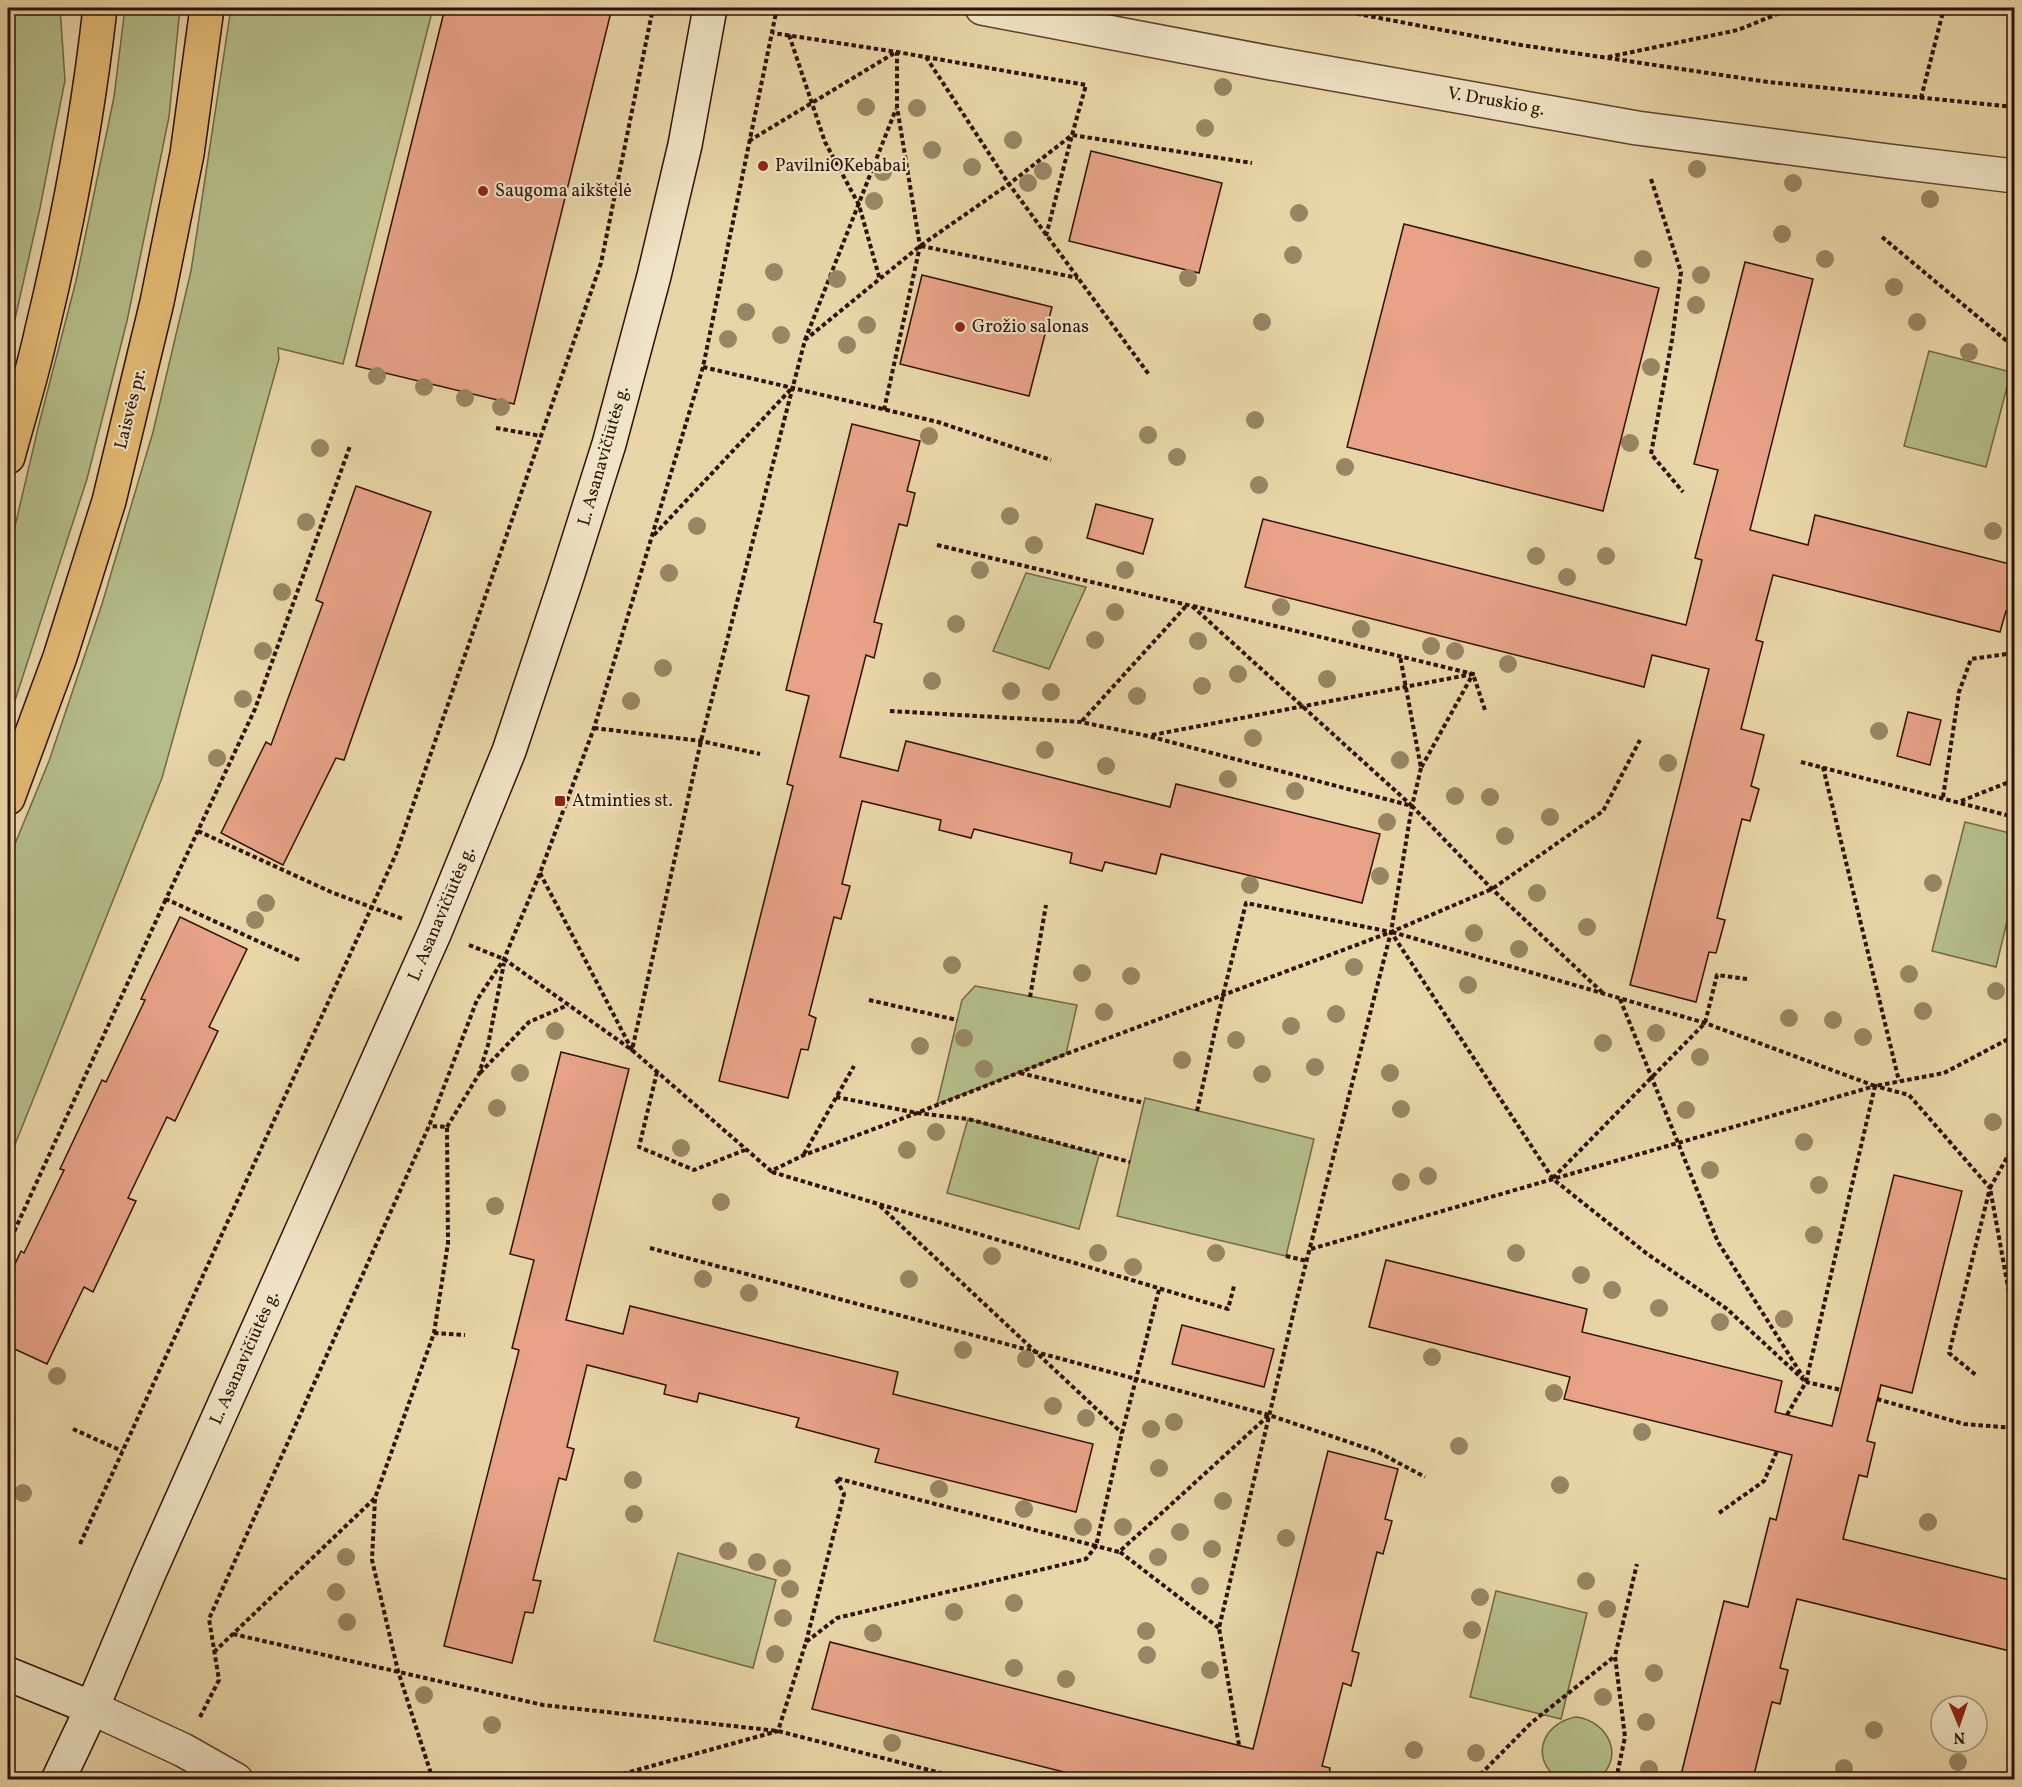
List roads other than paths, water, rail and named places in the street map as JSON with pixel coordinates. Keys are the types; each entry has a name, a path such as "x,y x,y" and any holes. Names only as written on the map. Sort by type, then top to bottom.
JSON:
{"main road":[{"path":"8,457 41,335 72,192 100,8"},
{"name":"Laisvės pr.","path":"8,798 60,657 109,501 157,302 187,154 207,8"},
{"name":"L. Asanavičiūtės g.","path":"58,1779 92,1708 154,1562 435,932 509,751 609,444 654,276 685,145 710,8"},
{"name":"V. Druskio g.","path":"982,8 1271,63 1637,128 2014,176"},
{"path":"8,1674 92,1708 183,1750 236,1779"}],"place":[{"name":"PavilniOKebabai","path":"763,166"},
{"name":"Saugoma aikštelė","path":"483,191"},
{"name":"Grožio salonas","path":"960,327"},
{"name":"Atminties st.","path":"560,801"}]}
